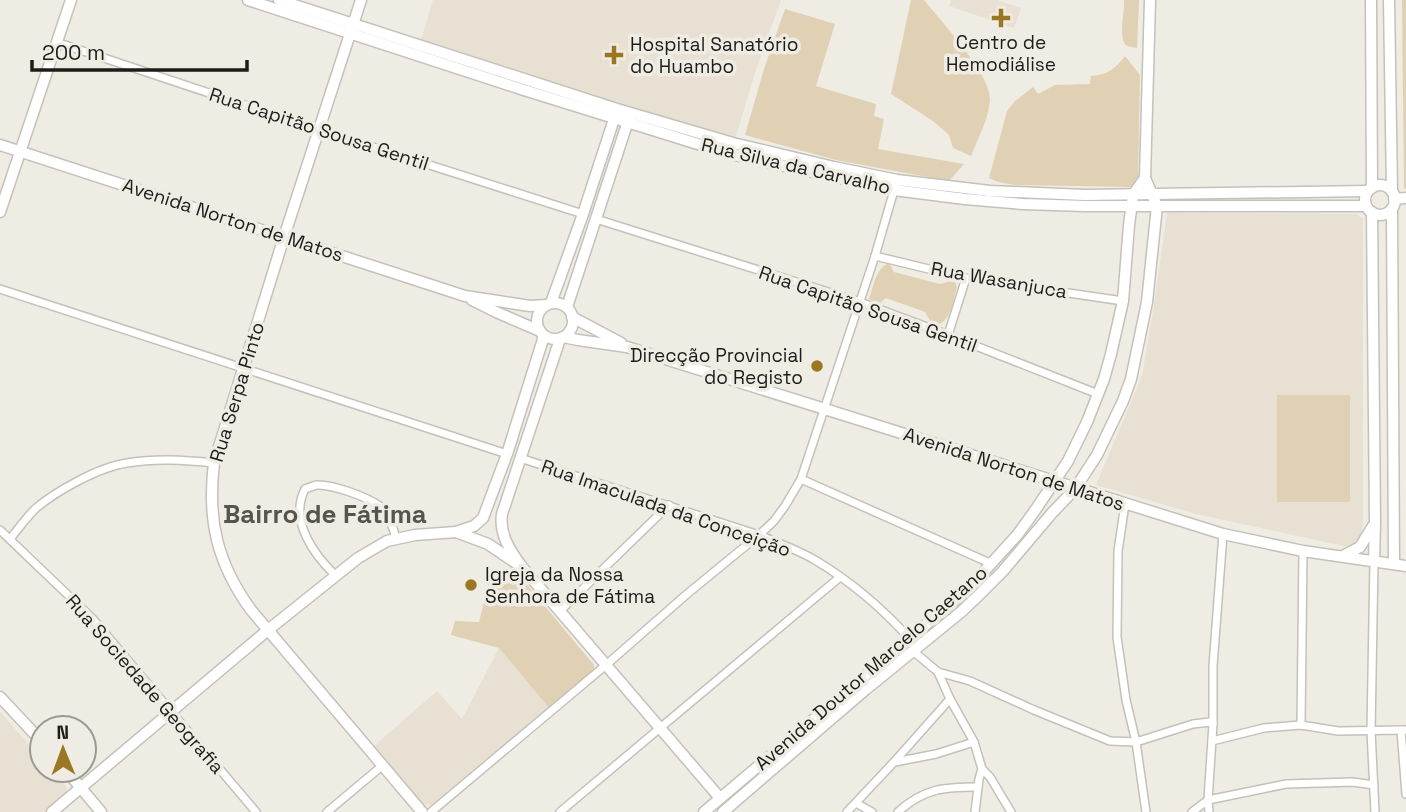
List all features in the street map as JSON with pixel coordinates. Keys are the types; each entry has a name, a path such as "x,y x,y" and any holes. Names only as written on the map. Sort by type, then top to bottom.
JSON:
{"street":[{"path":"0,212 71,0"},
{"name":"Rua Silva da Carvalho","path":"247,0 285,6 616,114 775,153 832,172"},
{"name":"Rua Serpa Pinto","path":"361,0 214,463 211,485 212,514 220,552 240,595 422,812"},
{"path":"1150,0 1145,178 1157,206"},
{"path":"1371,0 1370,189 1365,197 1369,209 1375,522 1371,731 1375,812"},
{"path":"1389,0 1393,200 1394,564"},
{"name":"Rua Capitão Sousa Gentil","path":"57,42 583,214"},
{"path":"549,304 583,214 616,114"},
{"path":"566,307 630,118"},
{"name":"Rua Silva da Carvalho","path":"630,118 730,154 771,164 832,172 965,199 1132,200 1153,195 1370,189"},
{"name":"Avenida Norton de Matos","path":"0,145 465,296 542,333"},
{"path":"771,164 775,153"},
{"path":"1132,200 1145,178"},
{"path":"431,812 774,521 801,479 896,185"},
{"path":"1370,189 1381,185 1388,188 1393,200"},
{"path":"1393,200 1406,198"},
{"name":"Rua Silva da Carvalho","path":"1132,200 1157,206 1369,209"},
{"name":"Avenida Doutor Marcelo Caetano","path":"704,812 968,589 1018,534 1055,482 1078,441 1111,354 1123,301 1132,200"},
{"path":"1369,209 1381,215 1386,213 1393,200"},
{"name":"Avenida Doutor Marcelo Caetano","path":"723,812 961,612 1003,571 1075,489 1097,455 1131,379 1147,302 1157,206"},
{"path":"1129,225 1134,214 1145,210 1150,212 1156,225"},
{"name":"Rua Capitão Sousa Gentil","path":"596,219 860,302 1098,394"},
{"name":"Rua Wasanjuca","path":"875,256 966,278 1123,301"},
{"path":"948,335 966,278"},
{"path":"0,289 507,454"},
{"name":"Avenida Norton de Matos","path":"465,296 530,306 549,304"},
{"path":"52,812 268,630 372,550 396,538 456,532 474,526 483,518 507,454 542,333 537,324 537,316 540,310 549,304 557,303 566,307 572,317 570,330 561,338 502,514 505,541 522,567 720,798"},
{"name":"Avenida Norton de Matos","path":"572,317 627,346 1223,534 1303,551 1406,566"},
{"path":"542,333 561,338"},
{"name":"Avenida Norton de Matos","path":"561,338 627,346"},
{"name":"Rua Imaculada da Conceição","path":"520,458 760,535 814,559 894,621 909,638"},
{"path":"10,539 33,510 57,493 112,467 125,463 175,460 214,463"},
{"path":"801,479 992,564"},
{"path":"336,576 314,551 307,538 299,508 299,500 305,489 315,485 338,489 371,502 382,508 390,520 396,538"},
{"path":"1125,504 1118,551 1117,637 1146,812"},
{"path":"560,611 669,505"},
{"path":"1343,556 1360,547 1375,522"},
{"name":"Rua Sociedade Geografia","path":"0,530 92,618 256,812"},
{"path":"456,532 496,548 522,567"},
{"path":"1209,812 1213,666 1223,534"},
{"path":"1301,725 1303,551"},
{"path":"560,812 840,577"},
{"path":"914,651 938,672 974,742 982,769 990,777 1011,812"},
{"path":"938,672 970,681 1110,741 1136,742 1193,724 1213,724"},
{"path":"0,697 28,727"},
{"path":"847,812 950,699"},
{"path":"1212,741 1264,728 1301,725 1338,731 1403,730 1406,794"},
{"path":"894,762 936,754 974,742"},
{"path":"327,812 382,766"},
{"path":"975,812 982,769"},
{"path":"1192,812 1208,800 1286,784 1353,782 1374,785"},
{"path":"77,784 101,812"},
{"path":"898,812 916,797 932,790 978,787"},
{"path":"856,803 872,812"}],"shaded area":[{"name":"Hospital Sanatório do Huambo","path":"433,0 781,0 735,139 421,40"},
{"path":"911,0 924,0 964,48 988,89 988,113 971,156 953,148 949,135 933,121 891,94"},
{"name":"Centro de Hemodiálise","path":"951,0 997,0 1021,8 1014,28 949,6"},
{"path":"1124,0 1139,0 1137,48 1127,46 1124,41"},
{"path":"1402,0 1406,0 1404,189"},
{"path":"785,9 835,24 816,86 876,104 874,116 884,119 878,149 964,164 949,181 836,160 745,135"},
{"path":"1125,56 1140,75 1136,184 1130,187 1015,185 989,178 1007,111 1015,101 1033,87 1038,94 1055,85 1090,84 1091,76 1110,70"},
{"path":"1167,213 1356,214 1363,218 1363,523 1361,537 1348,547 1196,514 1096,485 1142,376"},
{"path":"889,263 894,272 940,284 955,282 957,287 953,303 943,322 932,324 925,312 886,298 879,304 869,299 878,274"},
{"path":"1277,395 1350,395 1350,502 1277,502"},
{"path":"519,575 594,665 594,671 549,708 499,648 451,635 455,621 479,622 490,577 514,585"},
{"path":"499,648 549,708 433,805 422,804 374,746 437,691 462,719"},
{"path":"0,712 28,743 28,784 64,784 67,788 66,793 44,812 0,812"}],"place":[{"name":"Centro de Hemodiálise","path":"1001,18"},
{"name":"Hospital Sanatório do Huambo","path":"614,55"},
{"name":"Direcção Provincial do Registo","path":"817,366"},
{"name":"Igreja da Nossa Senhora de Fátima","path":"471,585"}],"district":[{"name":"Bairro de Fátima","path":"325,514"}]}
